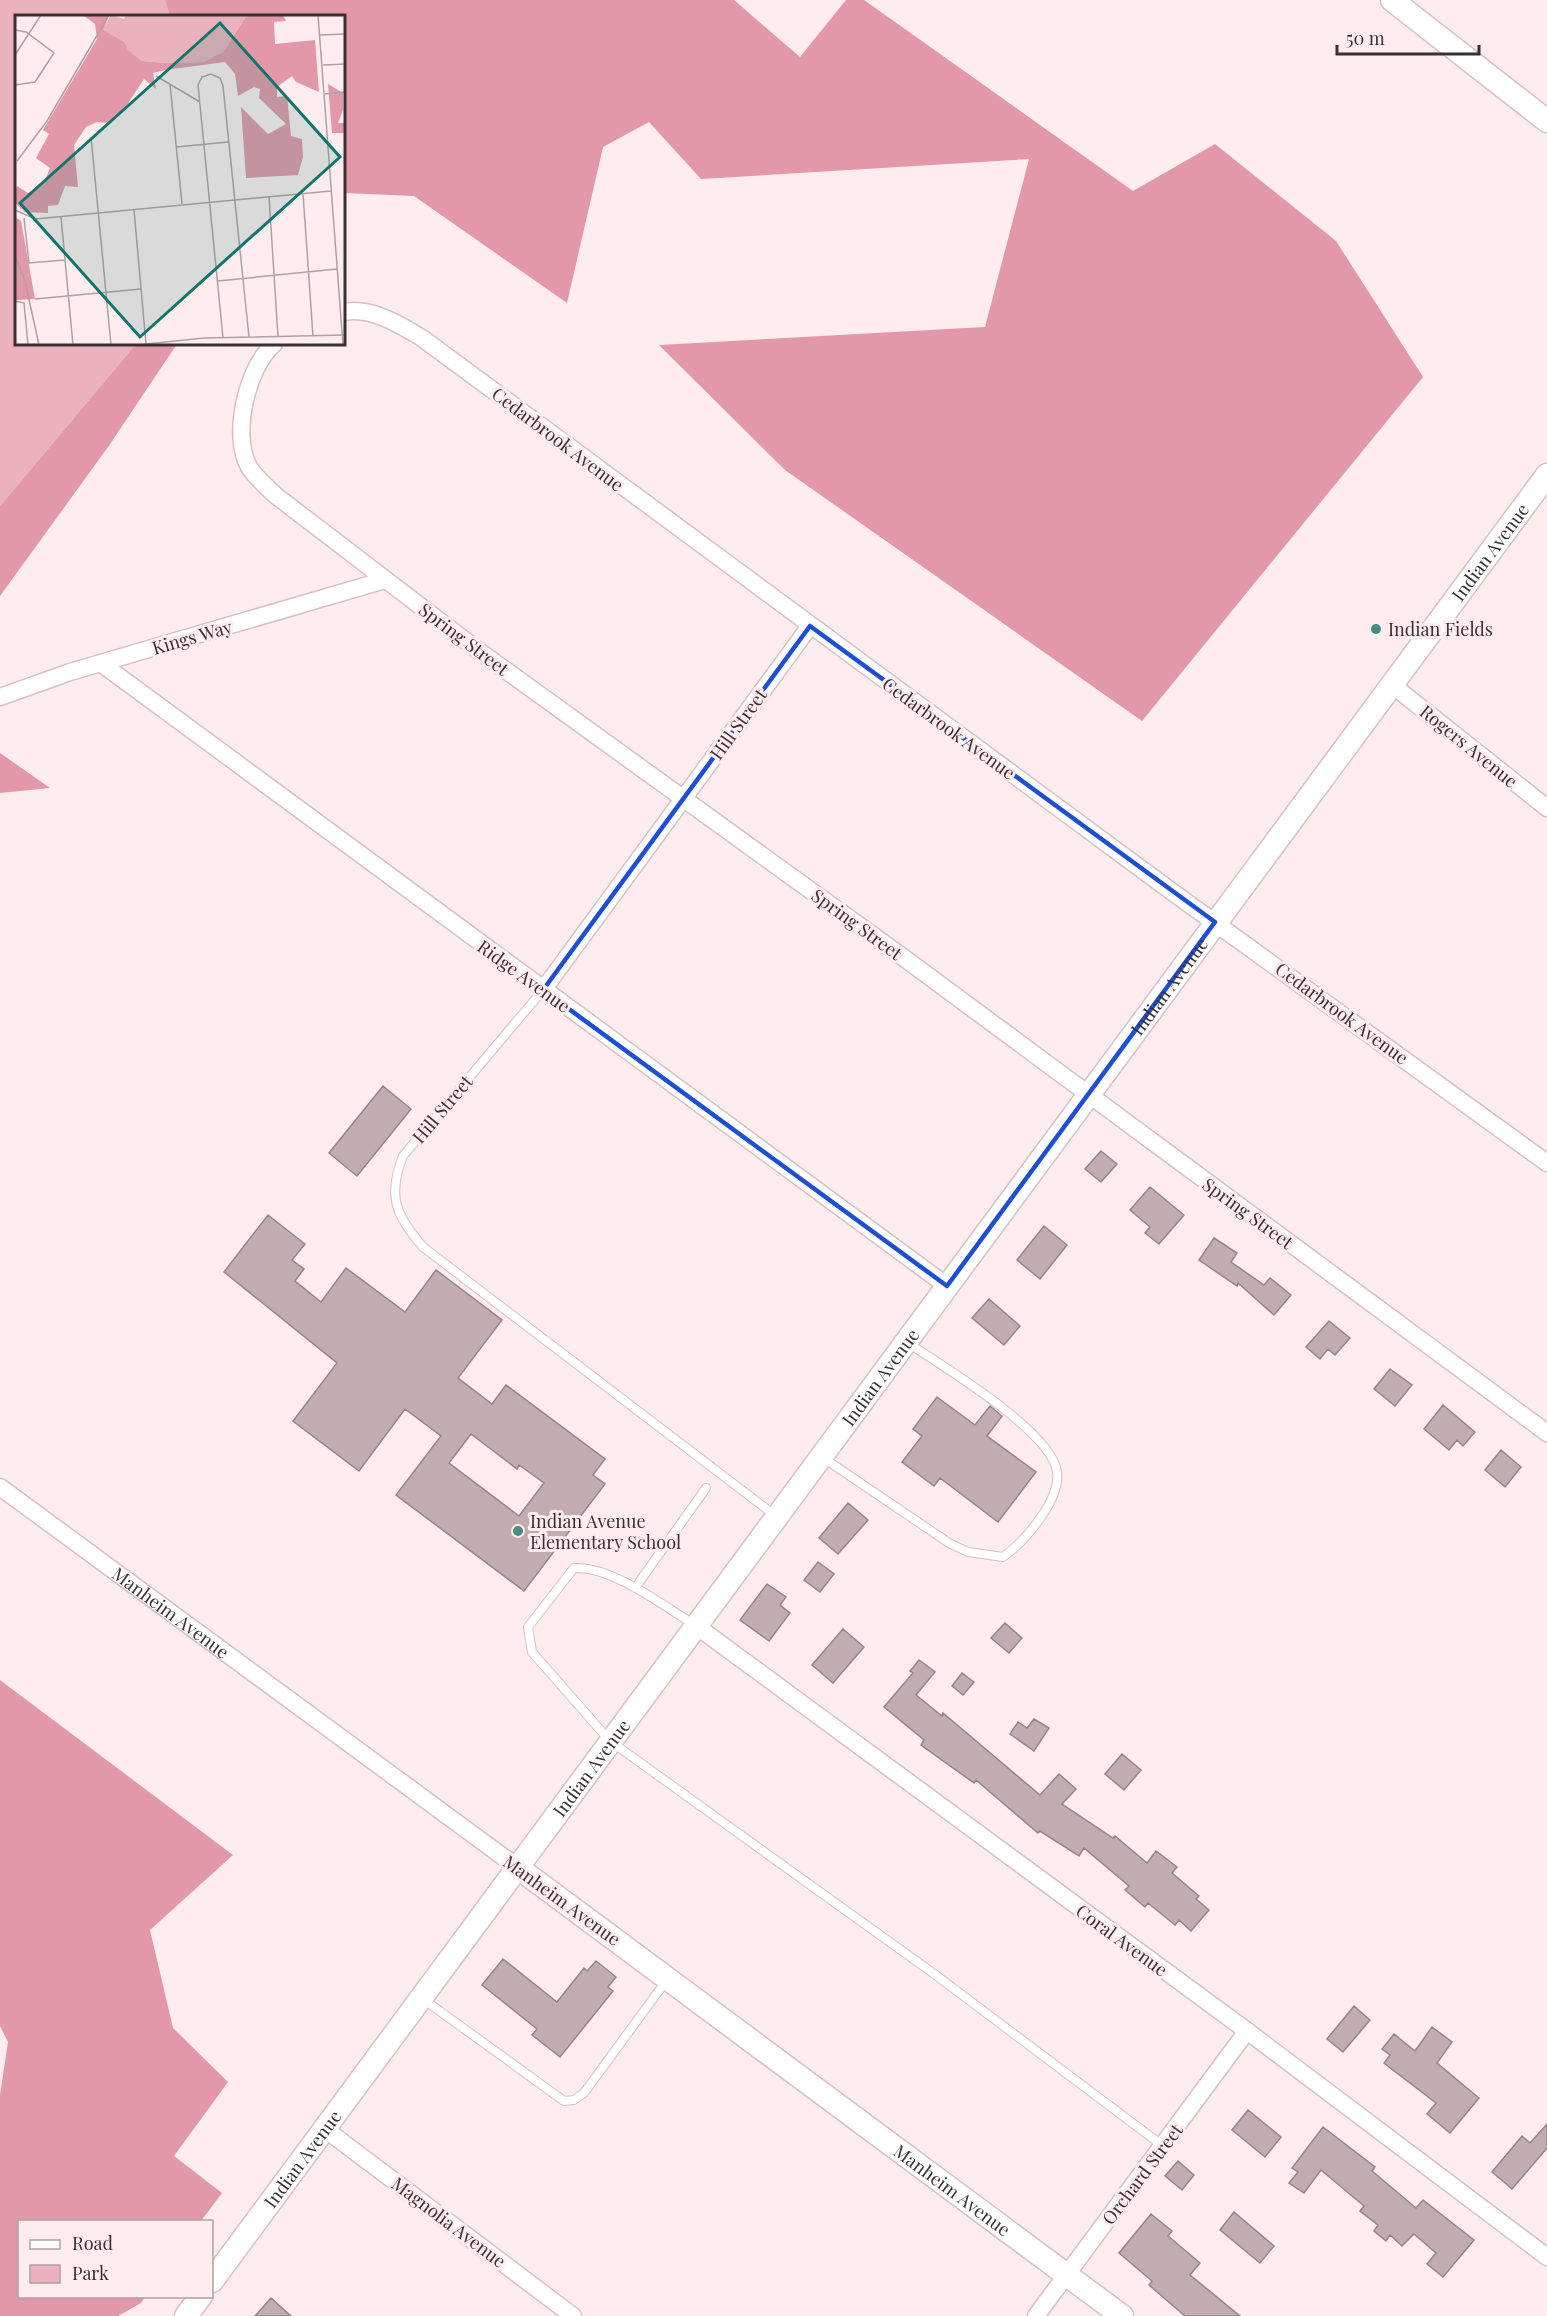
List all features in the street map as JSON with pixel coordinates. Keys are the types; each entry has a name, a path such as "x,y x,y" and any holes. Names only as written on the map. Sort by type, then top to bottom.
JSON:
{"street":[{"path":"1392,0 1547,121"},
{"name":"Cedarbrook Avenue","path":"345,312 373,314 392,321 422,338 810,626 1547,1163"},
{"name":"Spring Street","path":"273,345 254,374 241,421 242,443 248,465 275,495 385,580 1547,1433"},
{"name":"Indian Avenue","path":"213,2280 1547,475"},
{"name":"Kings Way","path":"0,697 70,672 385,580"},
{"name":"Hill Street","path":"543,990 810,626"},
{"name":"Ridge Avenue","path":"102,664 947,1286"},
{"name":"Rogers Avenue","path":"1391,684 1547,808"},
{"name":"Manheim Avenue","path":"0,1487 668,1978 1122,2316"},
{"name":"Coral Avenue","path":"695,1625 1247,2031 1547,2257"},
{"name":"Orchard Street","path":"1036,2316 1247,2031"},
{"name":"Magnolia Avenue","path":"325,2128 573,2316"},
{"path":"186,2316 200,2298"}],"lane":[{"name":"Hill Street","path":"543,990 403,1156 396,1174 393,1192 398,1210 407,1228 423,1247 777,1517"},
{"path":"822,1457 949,1543 968,1552 1002,1557 1013,1550 1037,1521 1057,1491 1058,1471 1049,1452 1009,1412 906,1342"},
{"path":"634,1588 706,1488"},
{"path":"695,1625 634,1588 590,1567 574,1568 528,1627 532,1652 610,1741 937,1976 1164,2146"},
{"path":"421,1997 564,2101 574,2100 584,2092 668,1978"}],"highlighted area":[{"path":"810,626 1215,922 947,1286 543,990"}],"green space":[{"path":"0,0 165,0 170,15 15,15 15,345 135,345 0,506"}],"shaded area":[{"path":"165,0 734,0 800,57 846,0 864,0 1133,191 1215,144 1336,241 1423,377 1142,721 785,470 659,345 985,327 1029,159 701,179 649,122 603,147 567,303 414,196 345,193 345,15 170,15"},
{"path":"135,345 176,345 108,447 0,596 0,506"},
{"path":"0,753 50,788 0,793"},
{"path":"0,1680 233,1855 150,1930 173,2028 228,2082 174,2156 222,2193 202,2220 18,2220 18,2298 144,2298 141,2303 118,2316 0,2316 0,2095 8,2042 0,2026"}],"building":[{"path":"383,1086 411,1109 357,1176 329,1153"},
{"path":"1101,1151 1117,1164 1101,1182 1085,1169"},
{"path":"1150,1187 1184,1215 1159,1244 1145,1233 1150,1227 1130,1210"},
{"path":"268,1215 305,1244 292,1260 304,1269 295,1281 321,1302 346,1268 405,1312 436,1270 502,1320 458,1378 492,1404 506,1385 605,1459 593,1475 605,1484 524,1591 396,1495 441,1436 405,1409 359,1471 293,1421 337,1363 224,1272","holes":["471,1434 517,1469 519,1465 544,1483 519,1516 449,1463"]},
{"path":"1044,1226 1067,1245 1040,1279 1017,1260"},
{"path":"1214,1238 1237,1253 1231,1262 1264,1285 1270,1278 1291,1295 1274,1315 1238,1283 1237,1286 1199,1260"},
{"path":"989,1299 1020,1326 1004,1345 972,1318"},
{"path":"1329,1321 1350,1338 1335,1355 1328,1349 1320,1359 1306,1347"},
{"path":"1390,1369 1412,1385 1395,1406 1374,1389"},
{"path":"937,1397 975,1425 990,1406 1002,1416 987,1436 1036,1472 998,1522 940,1478 934,1486 902,1462 922,1436 913,1429"},
{"path":"1443,1405 1475,1432 1463,1446 1457,1440 1449,1450 1424,1429"},
{"path":"1501,1450 1521,1467 1505,1487 1485,1470"},
{"path":"848,1503 868,1520 838,1554 819,1538"},
{"path":"818,1562 834,1574 820,1592 804,1580"},
{"path":"767,1584 786,1597 780,1605 790,1613 769,1641 740,1620"},
{"path":"1005,1623 1022,1638 1009,1653 991,1638"},
{"path":"843,1629 864,1647 833,1683 812,1665"},
{"path":"919,1660 935,1672 916,1695 942,1716 943,1713 1040,1795 1059,1774 1076,1789 1062,1804 1113,1838 1115,1836 1147,1863 1156,1851 1177,1867 1172,1873 1199,1896 1196,1899 1209,1910 1191,1931 1179,1920 1175,1925 1148,1903 1145,1907 1125,1890 1129,1886 1084,1848 1079,1856 1040,1831 1038,1833 976,1780 974,1783 921,1745 924,1740 884,1707 913,1673 910,1671"},
{"path":"962,1673 974,1682 963,1695 952,1686"},
{"path":"1034,1719 1049,1728 1034,1751 1010,1734 1018,1722 1027,1728"},
{"path":"1122,1754 1141,1770 1124,1790 1105,1774"},
{"path":"503,1959 557,2002 584,1968 587,1971 596,1961 616,1977 608,1987 613,1991 560,2057 532,2035 537,2029 482,1985"},
{"path":"1354,2006 1370,2020 1343,2052 1327,2039"},
{"path":"1432,2027 1452,2042 1437,2063 1479,2098 1450,2133 1427,2114 1436,2103 1384,2063 1390,2055 1382,2049 1394,2034 1415,2051"},
{"path":"1248,2110 1281,2137 1265,2157 1232,2130"},
{"path":"1547,2124 1547,2148 1512,2189 1492,2172 1522,2136 1530,2143"},
{"path":"1323,2127 1375,2167 1372,2171 1416,2208 1423,2200 1474,2240 1443,2277 1427,2264 1436,2253 1414,2234 1402,2246 1390,2235 1386,2241 1374,2231 1378,2225 1360,2211 1364,2206 1321,2170 1304,2193 1289,2183 1298,2172 1292,2168"},
{"path":"1178,2161 1194,2175 1182,2190 1165,2176"},
{"path":"1234,2212 1274,2246 1260,2263 1220,2230"},
{"path":"1151,2214 1172,2231 1168,2236 1200,2263 1190,2275 1240,2316 1185,2316 1149,2285 1152,2281 1119,2253"},
{"path":"271,2298 291,2316 255,2316"}],"place":[{"name":"Indian Fields","path":"1376,629"},
{"name":"Indian Avenue Elementary School","path":"518,1531"}]}
